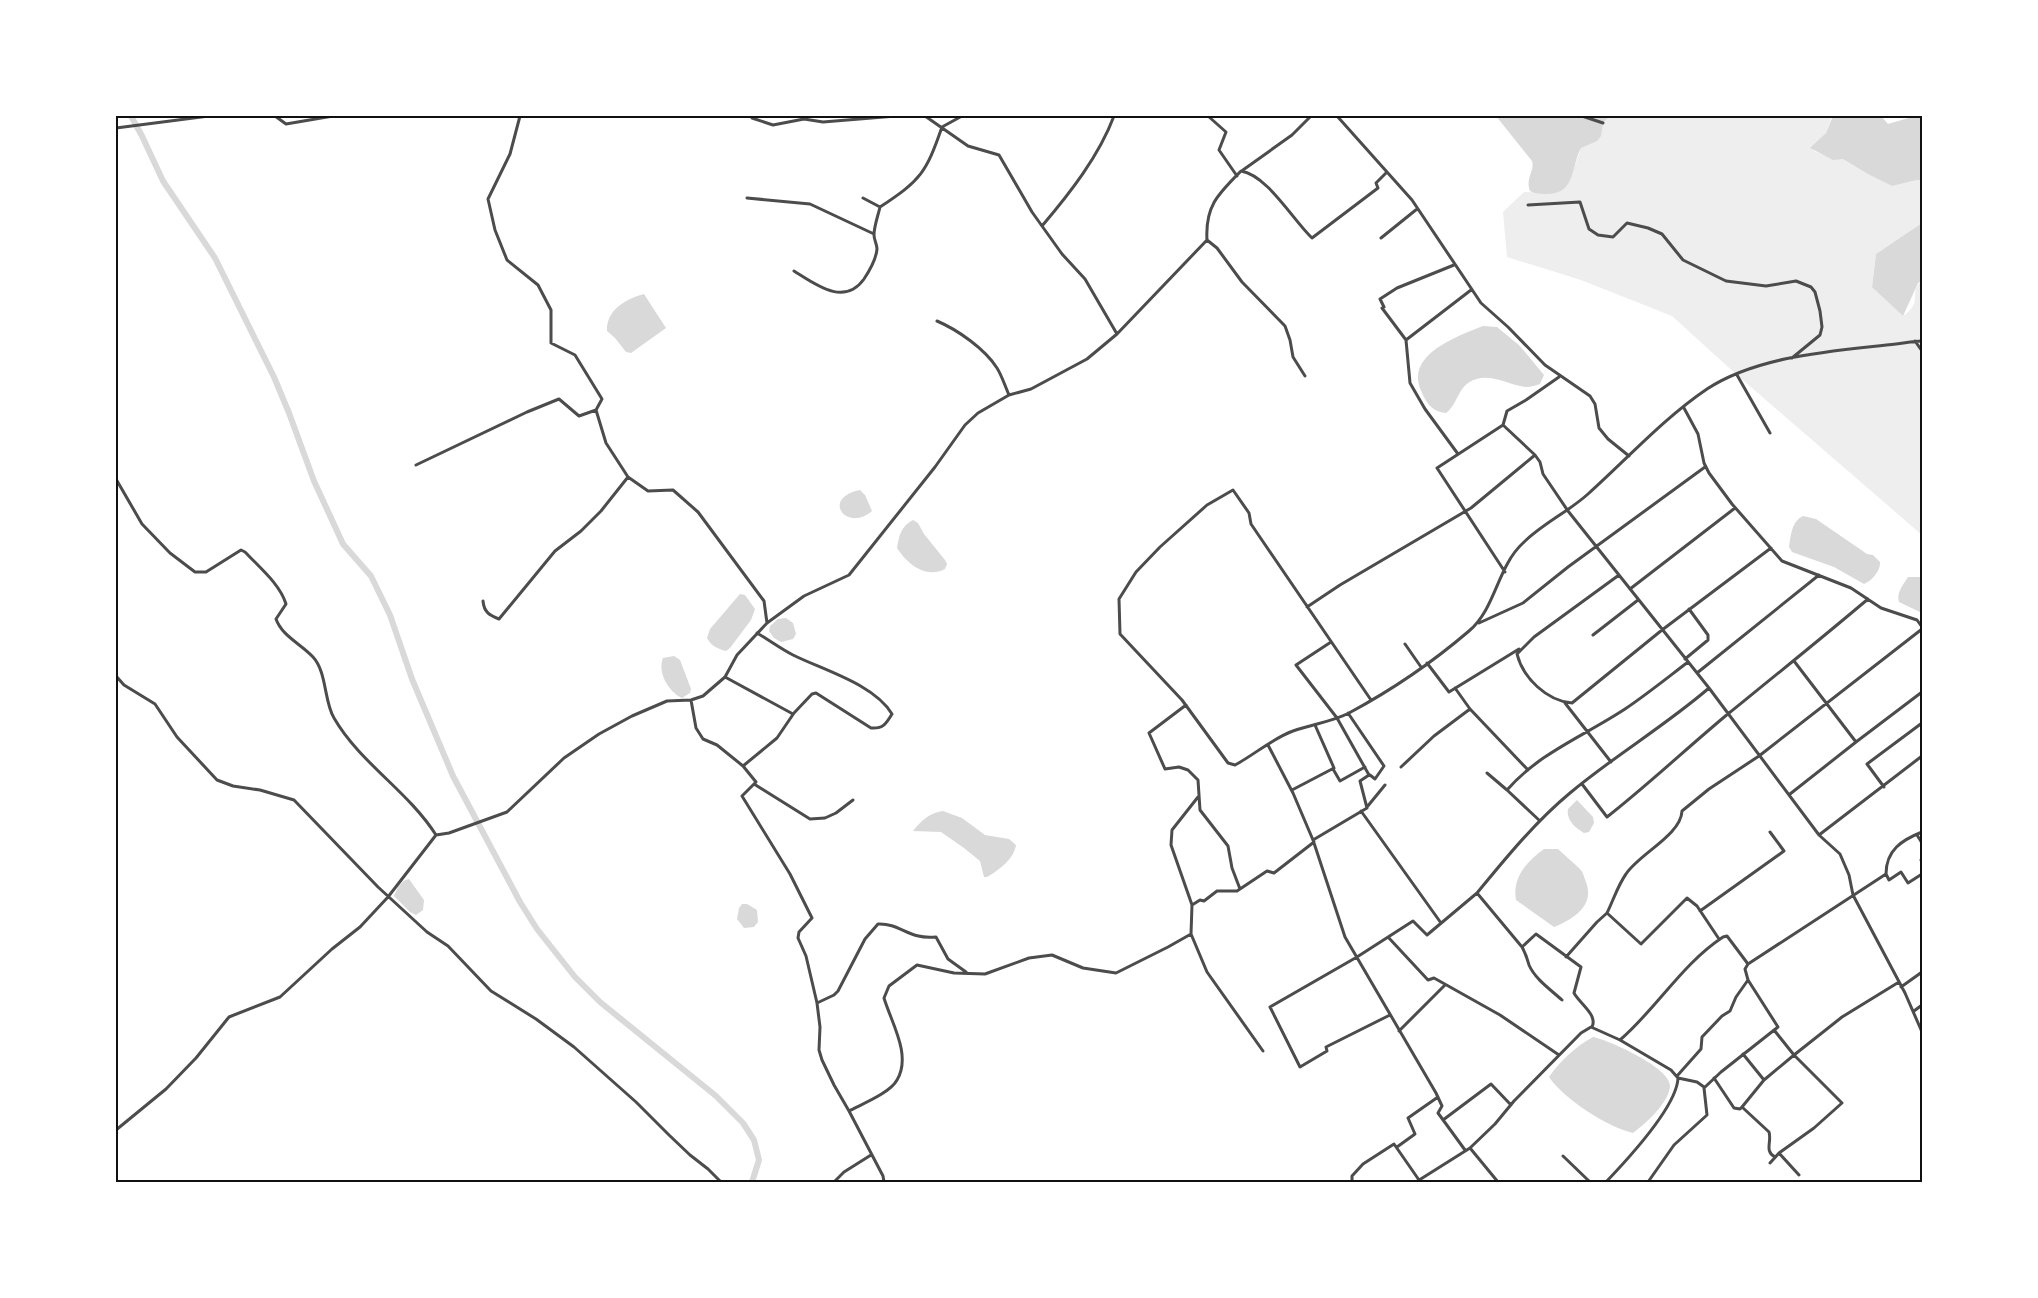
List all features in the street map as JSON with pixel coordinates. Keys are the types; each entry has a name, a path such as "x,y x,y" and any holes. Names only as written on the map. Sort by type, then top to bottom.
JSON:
{"street":[{"path":"116,128 209,116"},
{"path":"275,116 286,124 333,116"},
{"path":"416,465 559,399 579,416 596,410 602,399 574,355 551,343 551,310 538,285 507,260 495,230 488,199 510,154 520,116"},
{"path":"752,118 773,125 804,119 823,122 896,116"},
{"path":"925,116 968,146 999,155 1042,226 1084,279 1117,334"},
{"path":"794,271 826,290 838,293 847,292 860,284 872,267 877,248 874,234 880,207 917,180 932,155 942,127 962,116"},
{"path":"1042,226 1083,172 1108,131 1114,116"},
{"path":"1208,116 1226,132 1219,150 1237,176"},
{"path":"1305,376 1293,357 1285,326 1242,282 1217,248 1207,240 1206,226 1210,206 1241,171 1292,135 1311,116"},
{"path":"1337,116 1417,209 1481,303 1545,365 1590,396 1595,404 1599,428 1608,439 1629,456"},
{"path":"1582,116 1603,123"},
{"path":"1241,171 1250,173 1262,182 1312,238 1378,188 1376,183 1386,173"},
{"path":"747,198 810,204 874,234"},
{"path":"863,198 880,207"},
{"path":"1528,205 1580,202 1589,229 1598,235 1613,237 1627,223 1648,228 1662,234 1683,260 1726,281 1766,286 1796,281 1811,288 1815,292 1820,311 1822,327 1820,335 1791,359"},
{"path":"1381,238 1417,209"},
{"path":"116,1130 166,1089 196,1058 229,1017 280,997 360,927 388,897 436,835 507,812 564,758 599,734 667,701 691,700 703,696 724,677 737,655 767,623 804,596 849,575 936,467 960,430 978,413 1009,395 1031,389 1087,359 1117,334 1207,240"},
{"path":"1455,265 1397,288 1380,299 1384,307 1382,308 1406,340 1410,383 1425,409 1458,454"},
{"path":"1406,340 1471,290"},
{"path":"937,321 953,328 990,359 998,370 1009,395"},
{"path":"1915,341 1923,351"},
{"path":"1478,624 1522,543 1568,511 1707,390 1761,366 1812,354 1923,341"},
{"path":"1737,375 1770,433"},
{"path":"1505,572 1437,468 1503,425 1507,411 1560,376"},
{"path":"1566,957 1607,913 1626,873 1670,833 1682,819 1682,811 1709,789 1759,756 1923,628 1917,620 1881,608 1851,588 1782,561 1735,507 1706,467 1698,434 1684,408"},
{"path":"596,410 606,442 628,477 648,491 673,490 698,512 764,601 767,623"},
{"path":"1503,425 1535,455 1540,462 1543,474 1568,511 1709,688 1819,835 1840,854 1849,875 1853,895 1923,1032"},
{"path":"1306,607 1465,512 1535,455"},
{"path":"1371,700 1251,524 1249,513 1233,490 1207,505 1160,547 1136,572 1119,599 1120,634 1186,705 1213,744 1232,766 1293,731 1337,718 1371,700 1427,663 1478,624 1522,603 1706,467"},
{"path":"483,601 484,609 490,616 499,619 555,551 581,531 601,511 628,477"},
{"path":"116,479 142,524 195,572 206,572 241,550 266,575 284,596 286,604 276,619 280,630 315,658 326,686 332,716 348,738 424,816 436,835"},
{"path":"1630,589 1735,507"},
{"path":"1565,703 1572,703 1662,630 1770,548"},
{"path":"1427,663 1449,692 1522,648 1619,575"},
{"path":"1697,673 1819,575"},
{"path":"1582,784 1606,817 1868,599"},
{"path":"1593,635 1638,600"},
{"path":"1507,790 1519,777 1554,750 1624,710 1687,661 1708,640 1708,635 1689,609"},
{"path":"743,766 777,738 793,714 812,694 816,693 870,728 879,728 886,724 892,714 878,698 833,672 793,655 758,633"},
{"path":"1331,642 1296,665 1337,718 1369,775 1375,778 1384,766 1348,713"},
{"path":"1405,644 1421,667"},
{"path":"1522,648 1517,654 1519,662 1533,682 1551,696 1565,703 1611,762"},
{"path":"1794,661 1856,742"},
{"path":"116,676 124,685 155,704 177,737 217,780 233,786 260,789 294,801 388,897 427,932 448,946 498,997 543,1024 599,1069 721,1182"},
{"path":"724,677 793,714"},
{"path":"1455,688 1470,709 1528,770"},
{"path":"1390,1015 1326,1047 1327,1051 1300,1067 1270,1007 1357,957 1413,921 1427,935 1477,894 1540,821 1582,784 1680,713 1709,688"},
{"path":"1790,794 1923,692"},
{"path":"691,700 696,728 703,739 717,745 743,766 756,782 742,796 790,874 812,918 799,932 798,938 806,956 817,1003 820,1027 819,1050 884,1182"},
{"path":"1186,705 1149,732 1165,769 1179,767 1188,770 1198,780 1200,810 1228,846 1232,868 1240,889"},
{"path":"1401,767 1434,736 1470,709"},
{"path":"1884,787 1867,764 1923,723"},
{"path":"1315,725 1340,781 1365,767"},
{"path":"1268,745 1313,841 1345,937 1438,1097 1442,1106 1438,1113 1498,1182"},
{"path":"1819,835 1923,756"},
{"path":"1291,790 1333,768"},
{"path":"1487,773 1540,821"},
{"path":"1367,808 1360,781 1369,775"},
{"path":"754,784 810,819 831,816 853,800"},
{"path":"1192,905 1200,900 1204,901 1217,891 1237,891 1267,871 1274,873 1313,841 1367,808 1385,785"},
{"path":"1199,795 1172,830 1171,844 1192,905 1191,934 1207,972 1263,1051"},
{"path":"1361,811 1441,923"},
{"path":"1700,911 1784,851 1770,832"},
{"path":"1923,832 1908,838 1892,850 1886,863 1886,874 1889,880 1901,872 1908,883 1923,874"},
{"path":"1917,834 1923,843"},
{"path":"1704,1088 1778,1027 1748,980 1745,969 1748,964 1886,874"},
{"path":"1477,894 1522,947 1528,957 1528,964 1537,977 1562,1000"},
{"path":"1607,913 1641,944 1687,898 1700,911 1719,939"},
{"path":"817,1003 838,991 865,939 878,924 889,924 910,935 923,938 936,937 948,959 968,973"},
{"path":"849,1111 884,1092 897,1082 902,1055 884,998 889,986 917,965 954,973 985,974 1044,955 1083,968 1116,973 1191,934"},
{"path":"1354,1182 1352,1176 1363,1164 1394,1144 1418,1181 1467,1149 1495,1124 1581,1033 1594,1023 1594,1017 1574,993 1581,967 1536,934 1522,947"},
{"path":"1620,1040 1635,1027 1683,970 1719,939 1727,936 1748,964"},
{"path":"1388,937 1428,980 1434,978 1500,1015 1559,1055"},
{"path":"1901,987 1923,972"},
{"path":"1606,1182 1627,1160 1669,1106 1678,1088 1677,1077 1701,1049 1702,1037 1730,1011 1736,997 1748,980"},
{"path":"1714,1078 1734,1108 1740,1109 1764,1080 1794,1055 1842,1017 1899,982"},
{"path":"1399,1031 1445,985"},
{"path":"1913,1011 1923,1005"},
{"path":"1591,1027 1653,1058 1677,1077 1697,1082 1704,1088 1707,1115 1674,1145 1648,1182"},
{"path":"1770,1162 1842,1103 1794,1055 1774,1030"},
{"path":"1743,1054 1764,1080"},
{"path":"1443,1120 1491,1084 1511,1105"},
{"path":"1396,1147 1415,1134 1408,1118 1438,1097"},
{"path":"1742,1107 1769,1132 1768,1149 1775,1157"},
{"path":"1779,1153 1799,1175"},
{"path":"834,1182 844,1172 871,1155"},
{"path":"1563,1155 1590,1182"}],"shaded area":[{"path":"1496,116 1610,116 1603,123 1601,136 1597,141 1581,148 1568,184 1564,189 1548,194 1530,191 1532,161"},
{"path":"1610,116 1832,116 1826,133 1812,147 1814,151 1832,159 1843,159 1892,186 1917,180 1922,181 1922,223 1876,254 1872,286 1903,316 1913,306 1916,289 1922,281 1922,535 1672,316 1581,280 1507,257 1503,212 1524,192 1555,193 1570,180 1581,148"},
{"path":"1833,116 1881,116 1888,124 1912,116 1922,116 1922,181 1917,180 1892,186 1843,159 1833,160 1810,148 1826,133"},
{"path":"1922,223 1922,281 1918,283 1903,316 1872,287 1876,254"},
{"path":"644,294 666,328 631,353 626,352 607,331 610,317 618,306"},
{"path":"1483,326 1497,327 1520,346 1544,375 1540,384 1526,387 1497,379 1475,379 1464,386 1453,406 1446,413 1434,409 1422,393 1418,380 1420,368 1435,349"},
{"path":"860,490 865,495 872,511 863,517 847,516 842,512 841,500 848,494"},
{"path":"1803,516 1816,519 1867,554 1873,555 1880,562 1875,575 1864,584 1834,567 1792,552 1789,547 1792,530"},
{"path":"913,520 918,523 945,560 947,564 945,569 938,572 924,571 906,559 897,548 903,528"},
{"path":"1908,577 1922,577 1922,613 1899,602 1899,592"},
{"path":"740,594 745,595 755,609 751,620 726,651 713,645 707,638 710,629"},
{"path":"786,618 793,623 796,634 793,639 781,642 769,631 770,626 778,619"},
{"path":"674,656 680,660 691,689 690,693 682,698 669,687 663,676 663,658"},
{"path":"1577,800 1593,817 1594,823 1589,832 1584,833 1577,829 1568,817 1568,809"},
{"path":"943,811 962,818 985,835 1009,839 1016,845 1015,850 1001,867 984,877 980,861 941,832 913,831 926,818"},
{"path":"1544,849 1558,849 1577,866 1583,873 1588,890 1585,905 1575,916 1554,927 1516,900 1518,878 1531,859"},
{"path":"409,879 424,900 423,910 416,915 394,896 402,883"},
{"path":"742,904 747,904 757,910 758,922 754,927 744,928 737,919"},
{"path":"1593,1037 1612,1043 1638,1056 1661,1071 1668,1079 1669,1093 1661,1106 1633,1133 1611,1125 1575,1103 1549,1077 1569,1054"}],"waterway":[{"path":"131,116 163,181 215,258 274,377 314,481 343,544 371,576 390,615 412,679 453,776 520,902 537,929 575,977 600,1002 716,1096 743,1123 754,1140 759,1160 752,1182"}]}
